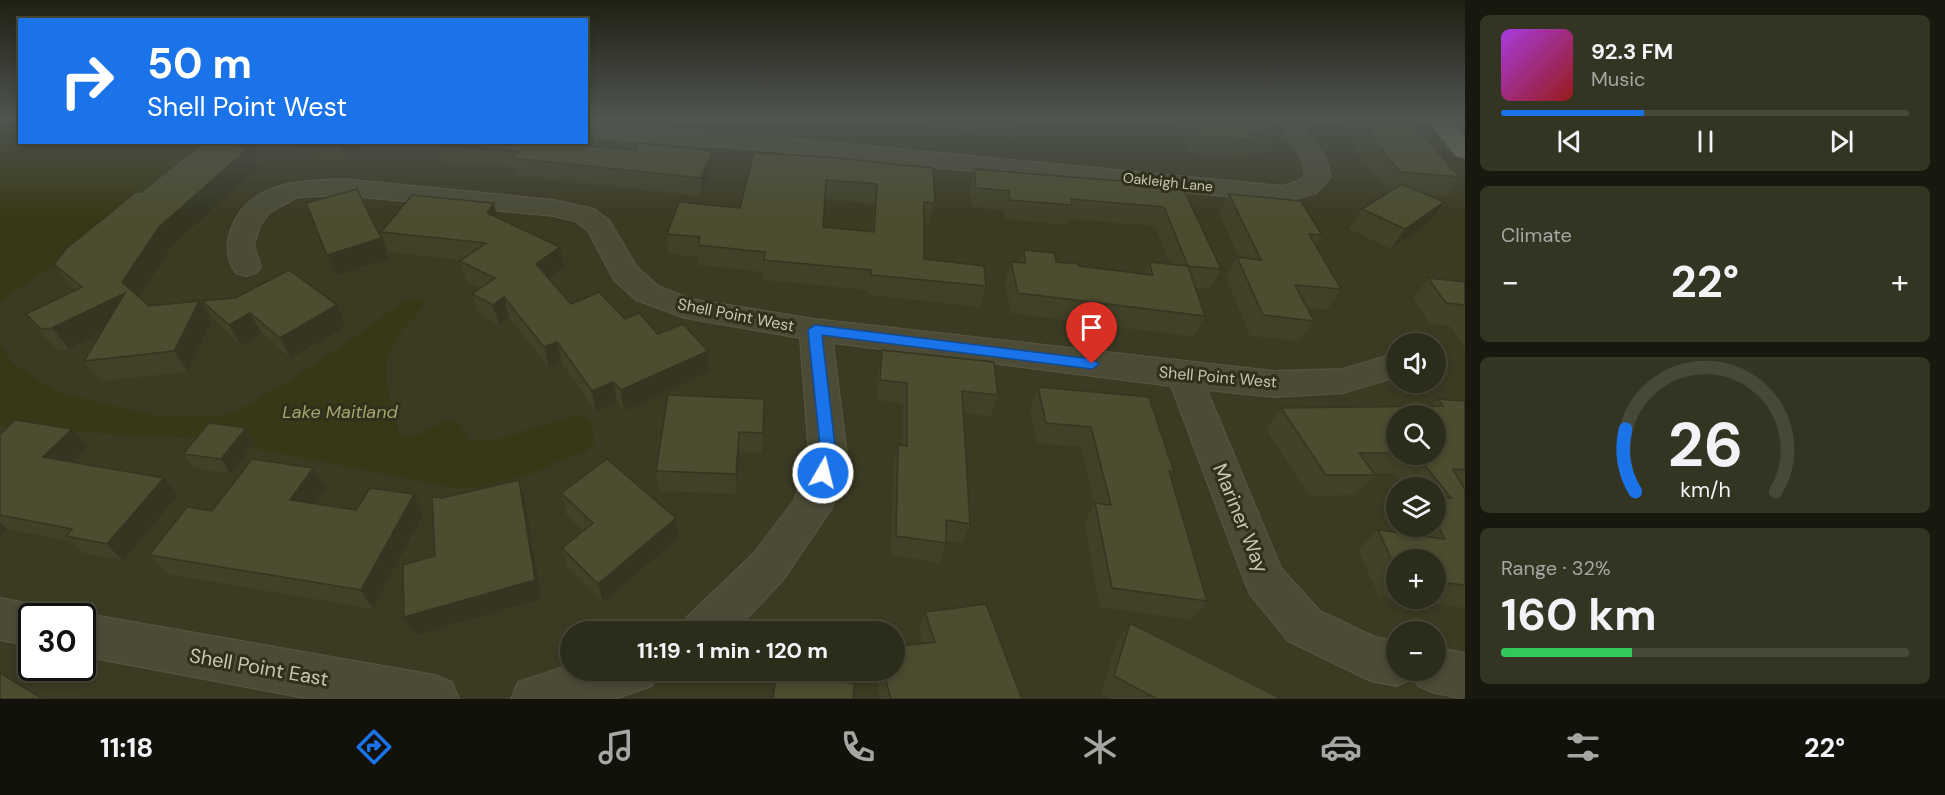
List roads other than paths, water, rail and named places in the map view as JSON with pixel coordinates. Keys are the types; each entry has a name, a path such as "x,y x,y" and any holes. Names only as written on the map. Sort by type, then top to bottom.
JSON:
{"street":[{"name":"Oakleigh Lane","path":"842,151 1284,194 1307,188 1318,177 1314,159 1308,151"},
{"name":"Shell Point West","path":"246,267 240,244 246,226 260,206 280,194 296,189 343,187 554,208 584,215 599,226 625,273 647,293 685,308 815,330 1274,384 1343,381 1386,368"},
{"path":"714,621 768,567 812,508 828,455 815,330"},
{"name":"Mariner Way","path":"1184,375 1265,580 1304,626 1371,658 1386,661"},
{"path":"0,619 18,622"},
{"name":"Shell Point East","path":"96,637 435,699"},
{"path":"1446,672 1465,676"},
{"path":"535,699 597,681"}],"water":[{"path":"0,151 199,151 56,263 0,302"},
{"name":"Lake Maitland","path":"424,300 426,303 424,307 394,341 386,366 388,392 400,434 415,436 445,421 459,422 468,440 492,441 576,415 590,420 595,444 583,453 558,461 537,472 487,486 460,489 251,448 254,442 8,428 0,424 0,344 13,363 57,392 152,415 204,417 229,414 255,401 316,364 405,301"}]}
